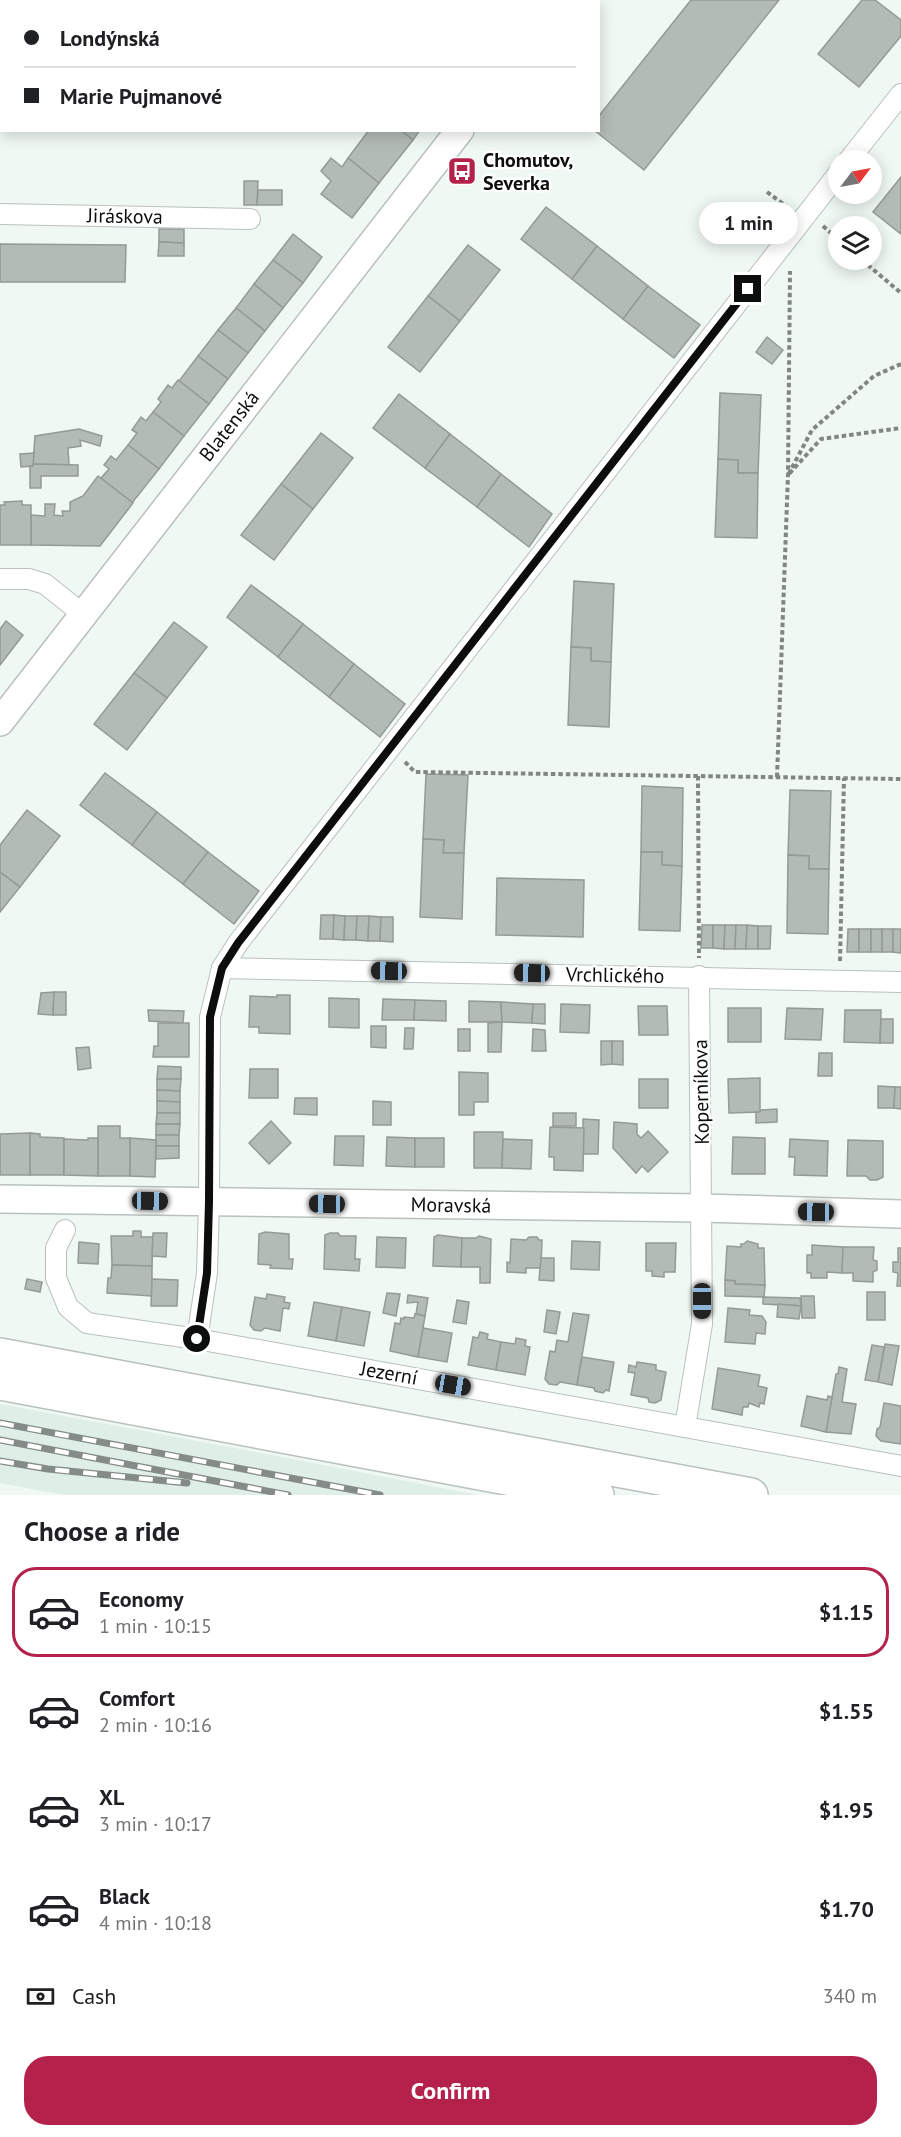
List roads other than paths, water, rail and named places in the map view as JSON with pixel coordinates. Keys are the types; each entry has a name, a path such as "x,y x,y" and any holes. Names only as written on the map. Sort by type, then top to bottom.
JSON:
{"highway":[{"path":"0,1355 751,1495"},
{"path":"0,1383 597,1495"}],"street":[{"path":"857,150 901,94"},
{"name":"Blatenská","path":"0,722 458,132"},
{"path":"197,1339 207,1273 210,1017 222,968 238,943 390,747 828,187"},
{"name":"Jiráskova","path":"0,214 250,219"},
{"path":"0,579 29,579 45,584 84,615"},
{"name":"Vrchlického","path":"222,968 699,976 901,982"},
{"name":"Koperníkova","path":"685,1427 702,1324 699,976"},
{"name":"Moravská","path":"0,1200 702,1208 901,1214"},
{"name":"Jezerní","path":"65,1230 56,1248 56,1278 68,1306 87,1323 197,1339 901,1466"}],"railway":[{"path":"0,1423 380,1495"},
{"path":"0,1440 288,1495"},
{"path":"0,1461 48,1469 187,1483"}],"place":[{"name":"Chomutov, Severka","path":"462,171"}]}
